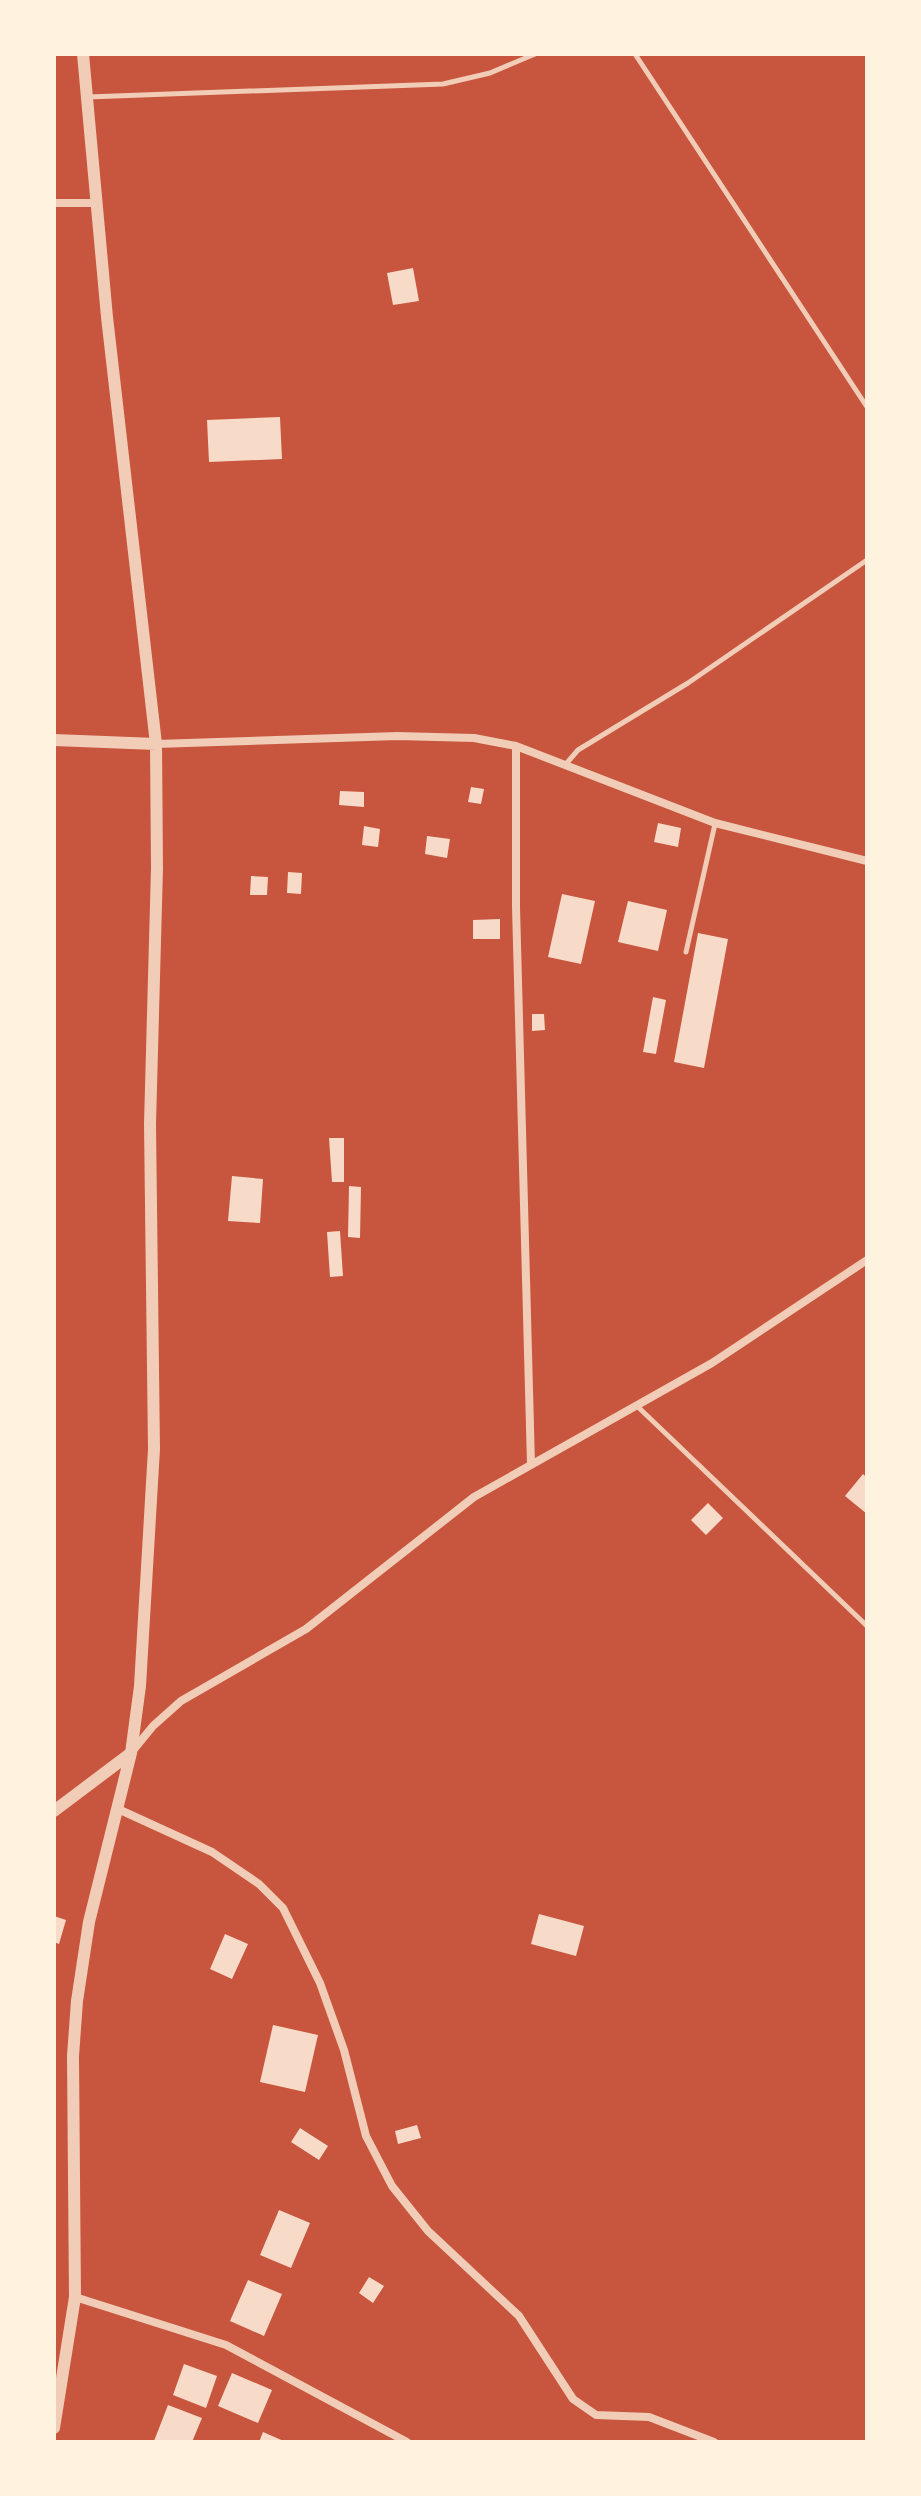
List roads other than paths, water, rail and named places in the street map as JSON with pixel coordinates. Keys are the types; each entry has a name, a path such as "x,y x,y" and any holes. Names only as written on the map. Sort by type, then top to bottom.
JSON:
{"street":[{"path":"54,2428 75,2297 73,2056 77,2001 89,1922 131,1753 140,1686 153,1508 154,1308 150,1124 156,926 156,744 96,203 83,54"},
{"path":"54,203 96,203"},
{"path":"54,740 156,744 397,736 474,738 516,746 715,823 867,861"},
{"path":"516,746 516,907 531,1464"},
{"path":"54,1811 131,1753 153,1726 181,1701 306,1629 445,1517 531,1464 712,1363 867,1260"},
{"path":"118,1809 212,1852 259,1884 283,1908 320,1983 344,2050 366,2136 392,2186 428,2231 519,2316 573,2399 596,2415 649,2417 714,2442"},
{"path":"75,2297 226,2345 407,2442"}],"lane":[{"path":"87,97 443,84 490,73 535,54"},
{"path":"635,54 867,407"},
{"path":"566,764 578,750 688,683 867,560"},
{"path":"686,952 715,823"},
{"path":"637,1405 867,1626"}]}
